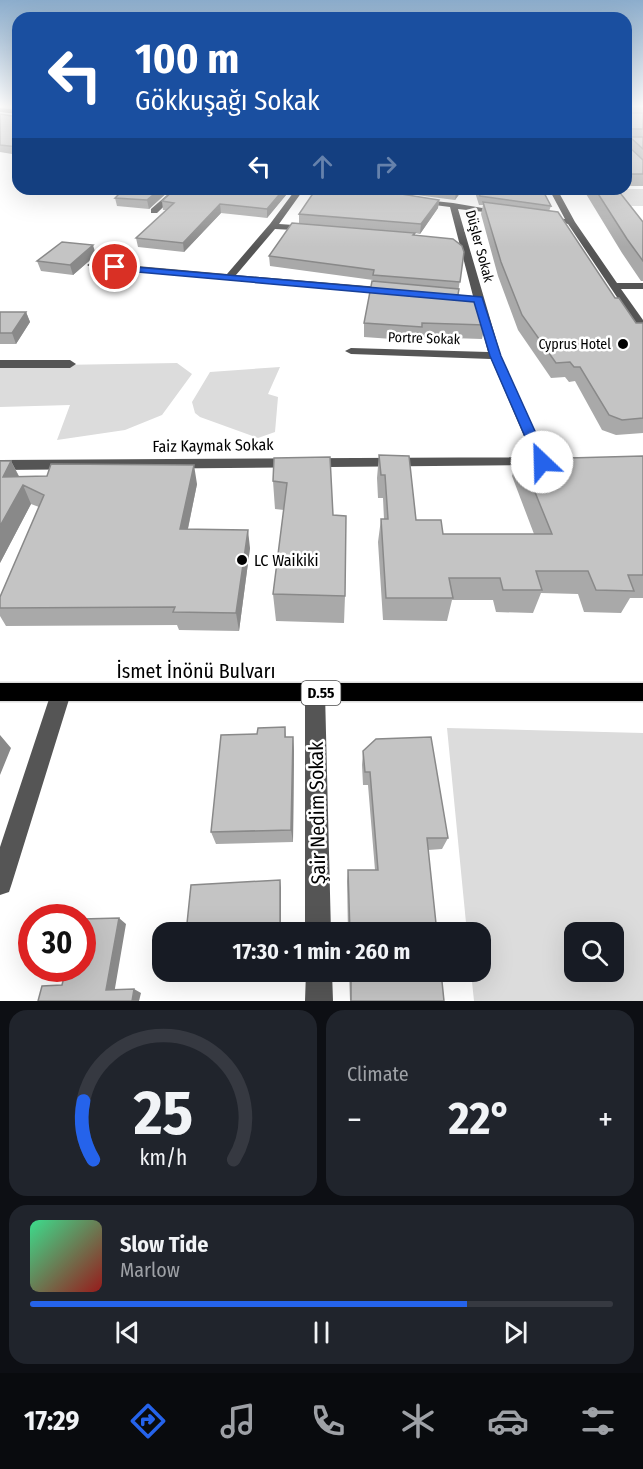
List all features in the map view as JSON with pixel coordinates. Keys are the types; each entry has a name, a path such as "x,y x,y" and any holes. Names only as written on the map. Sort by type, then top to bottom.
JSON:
{"main road":[{"name":"İsmet İnönü Bulvarı","path":"0,692 643,692"}],"street":[{"path":"154,211 171,195"},
{"path":"229,277 273,226 296,195"},
{"path":"556,195 571,222 643,328"},
{"path":"410,199 512,213"},
{"name":"Düşler Sokak","path":"453,205 457,241 495,356 548,462"},
{"path":"536,217 571,222"},
{"path":"273,226 320,230"},
{"path":"92,265 407,293"},
{"path":"613,286 643,286"},
{"path":"431,295 478,299"},
{"name":"Portre Sokak","path":"351,351 495,356"},
{"path":"0,364 70,364"},
{"name":"Faiz Kaymak Sokak","path":"0,465 548,462"},
{"path":"0,883 61,693"},
{"name":"Şair Nedim Sokak","path":"315,693 318,922"},
{"path":"319,982 319,1001"}],"shaded area":[{"path":"632,189 643,189 643,206 628,206 620,195 632,195"},
{"path":"177,363 192,374 162,415 125,430 57,440 70,405 0,407 0,366"},
{"path":"280,367 268,394 278,397 275,432 258,438 200,417 195,413 192,402 210,372"},
{"path":"447,728 643,733 643,1001 474,1001 472,982 491,982 491,922 466,922"}],"building":[{"path":"632,154 636,154 643,160 643,174 632,174"},
{"path":"118,195 153,195 147,200 115,198"},
{"path":"168,195 279,195 267,209 220,204 183,243 136,238 174,203 162,201"},
{"path":"312,195 408,195 439,200 421,224 299,214"},
{"path":"545,195 551,206 480,196"},
{"path":"599,195 622,195 643,222 643,261"},
{"path":"483,202 558,212 615,298 619,298 636,323 643,323 643,418 622,420 609,415 580,367 574,367 570,362 556,363 522,315 501,262"},
{"path":"292,223 415,233 413,235 453,239 462,246 464,252 460,282 373,275 374,270 269,256"},
{"path":"62,242 93,245 70,265 37,261"},
{"path":"372,281 459,289 457,300 479,300 485,325 422,323 422,327 364,323"},
{"path":"0,312 26,312 12,333 0,333"},
{"path":"566,452 569,458 643,456 643,575 628,575 634,591 596,590 588,571 536,571 542,590 503,590 500,578 449,578 453,598 386,598 381,519 388,519 385,475 381,475 379,455 409,456 416,520 441,520 443,534 552,534 519,453"},
{"path":"330,457 333,515 346,516 345,596 273,594 287,483 273,481 274,458"},
{"path":"0,461 11,461 3,477 47,476 51,464 194,465 180,529 248,530 236,613 173,612 175,607 0,608 0,597 44,495 23,485 0,526"},
{"path":"285,727 285,737 293,737 291,830 211,832 221,735 257,734 258,728"},
{"path":"431,737 448,838 427,838 436,922 350,922 348,870 378,870 370,772 365,772 363,751 376,739"},
{"path":"280,880 280,922 187,922 191,885"},
{"path":"119,918 106,990 134,989 132,1001 38,1001 42,986 62,985 63,982 96,982 96,919"},
{"path":"351,982 442,982 444,1001 351,1001"}],"place":[{"name":"Cyprus Hotel","path":"623,344"},
{"name":"LC Waikiki","path":"242,560"}],"route":[{"path":"115,267 478,299 495,356 542,462"}]}
